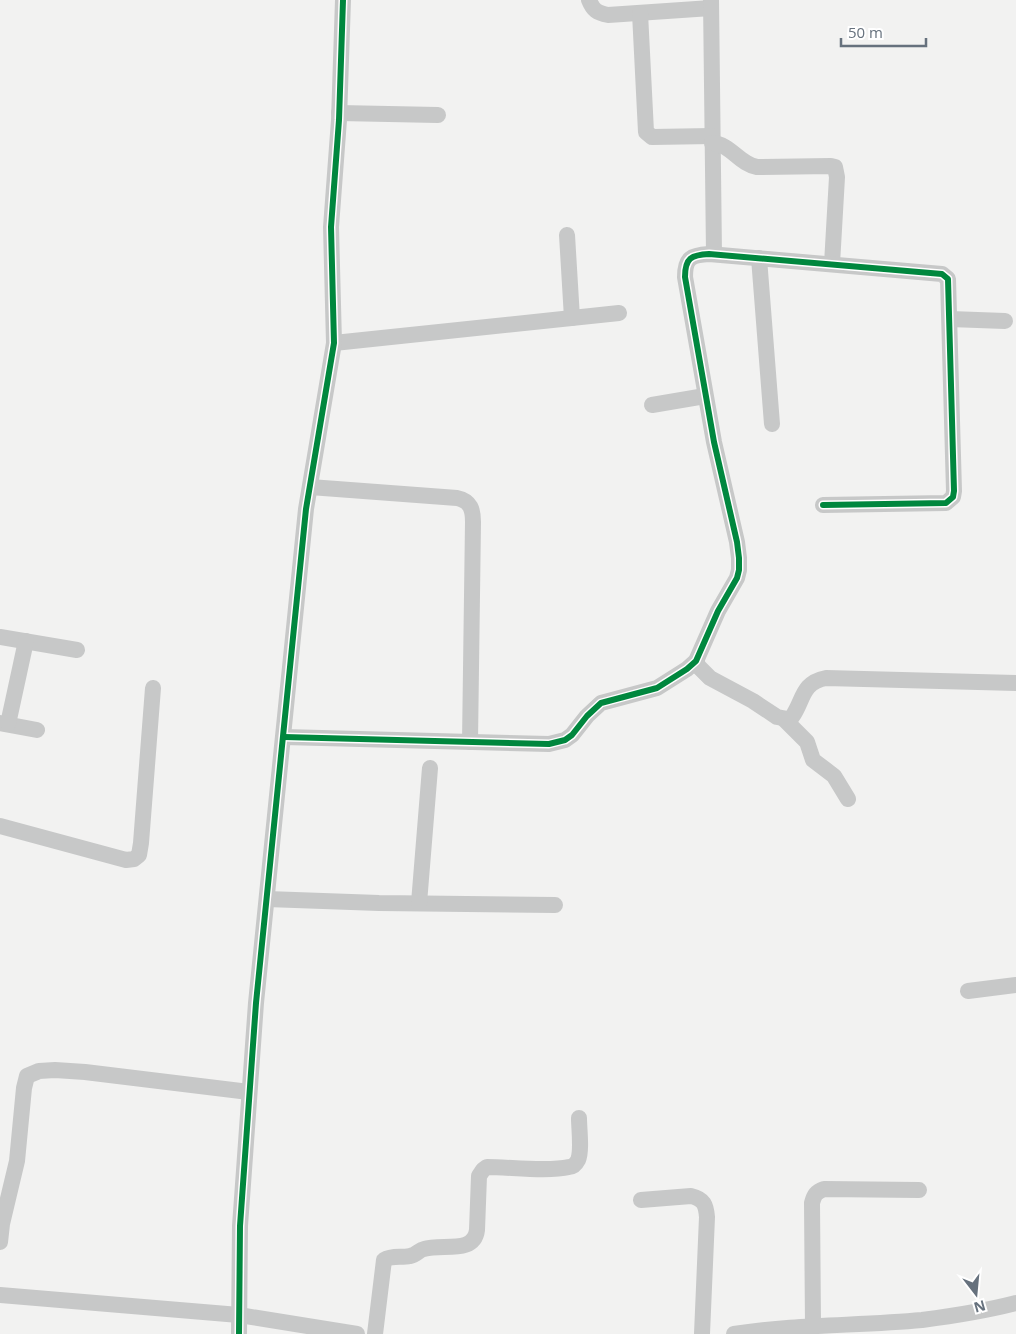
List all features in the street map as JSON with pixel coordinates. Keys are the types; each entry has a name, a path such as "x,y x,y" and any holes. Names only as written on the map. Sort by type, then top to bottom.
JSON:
{"street":[{"path":"240,1334 240,1226 256,1003 306,509 334,344 331,228 339,113 343,0"},
{"path":"589,0 592,9 608,15 711,4 714,254"},
{"path":"640,13 646,132 652,137 712,139 724,145 745,163 757,167 831,166 835,168 837,177 832,264"},
{"path":"339,113 438,115"},
{"path":"567,235 572,318"},
{"path":"284,737 549,744 564,740 577,730 587,716 601,703 657,688 696,661 710,627 739,570 737,542 714,442 685,277 685,267 688,260 693,256 714,254 946,275 949,283 953,497 946,503 823,505"},
{"path":"759,258 772,424"},
{"path":"334,344 618,313"},
{"path":"950,319 1005,321"},
{"path":"652,405 705,396"},
{"path":"310,487 458,498 469,503 473,514 470,742"},
{"path":"0,637 77,650"},
{"path":"26,641 4,723 37,730"},
{"path":"696,661 702,672 710,678 753,701 776,717 784,719 792,717 807,688 812,683 826,678 1016,683"},
{"path":"0,826 120,859 134,859 139,856 141,851 153,688"},
{"path":"784,719 806,742 814,760 834,776 848,799"},
{"path":"419,903 430,768"},
{"path":"267,899 555,905"},
{"path":"968,991 1016,985"},
{"path":"0,1242 2,1224 16,1161 24,1088 27,1076 32,1073 55,1070 85,1072 250,1092"},
{"path":"375,1334 384,1260 390,1257 411,1256 423,1249 463,1246 474,1241 477,1230 479,1176 483,1170 487,1168 568,1168 574,1166 578,1161 579,1154 579,1118"},
{"path":"807,1329 812,1203 814,1195 824,1189 919,1190"},
{"path":"641,1200 691,1196 703,1201 706,1206 702,1334"},
{"path":"0,1295 239,1315 357,1334"},
{"path":"734,1334 920,1320 969,1313 1016,1303"}],"cycle path":[{"path":"239,1334 240,1226 256,1003 306,509 334,343 331,227 339,120 343,0"},
{"path":"284,737 549,744 565,740 572,735 587,716 601,703 657,688 696,661 718,611 737,578 739,558 714,442 685,277 686,266 693,257 709,254 942,274 948,279 953,497 946,503 823,505"}]}
